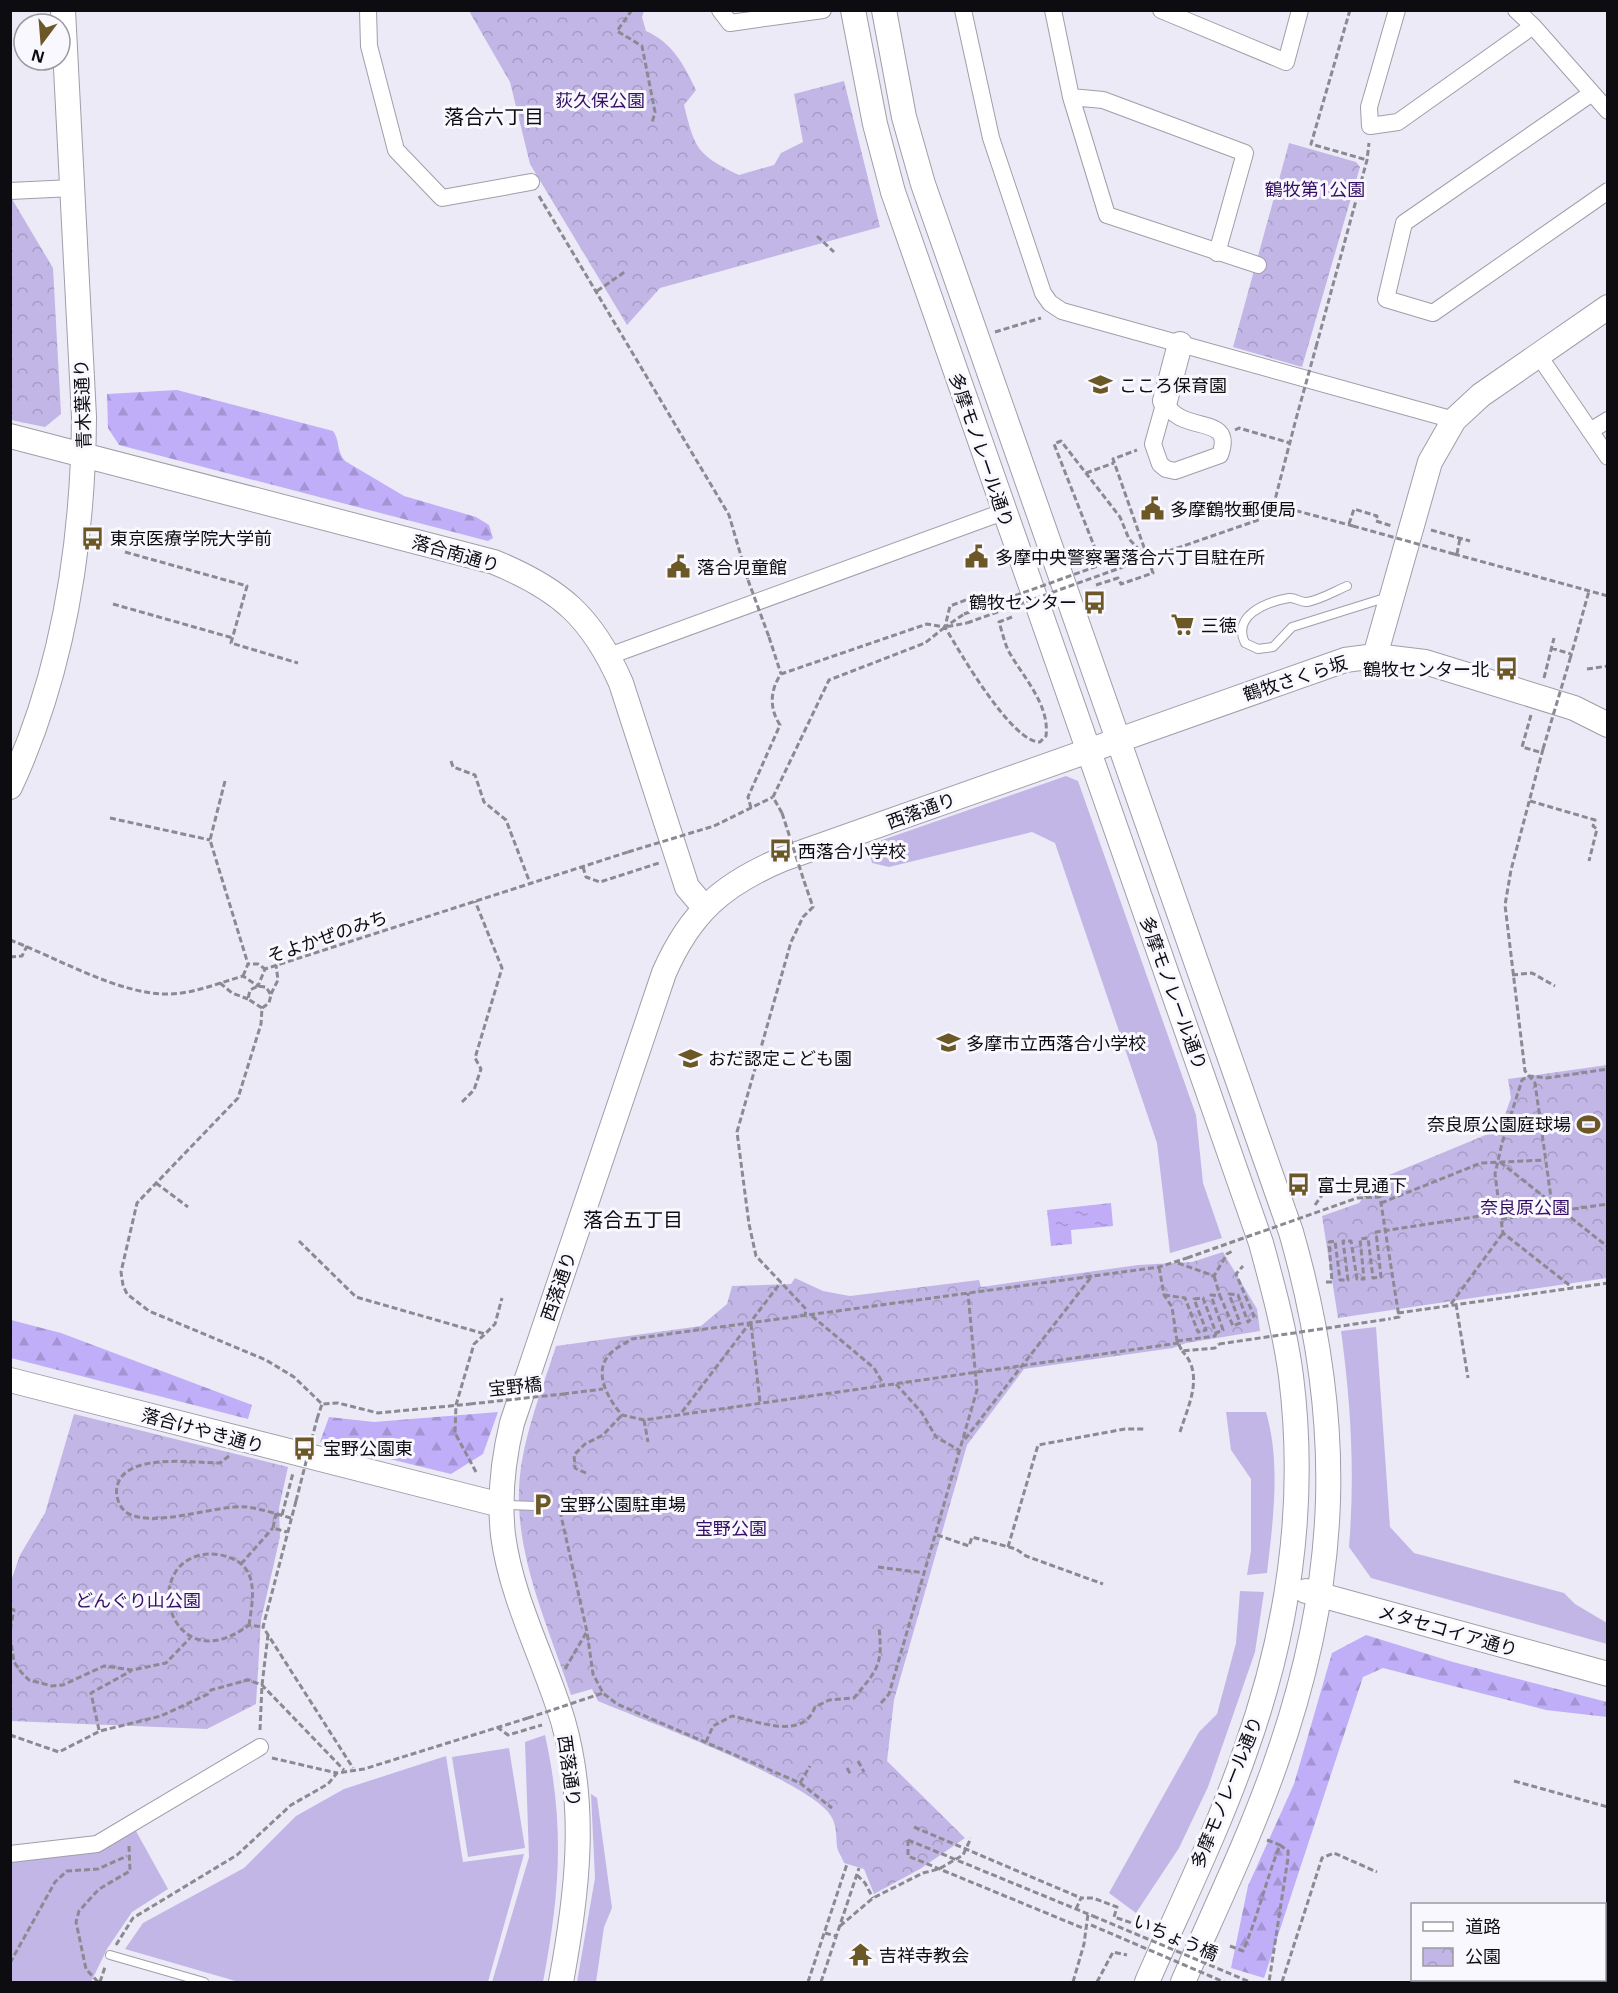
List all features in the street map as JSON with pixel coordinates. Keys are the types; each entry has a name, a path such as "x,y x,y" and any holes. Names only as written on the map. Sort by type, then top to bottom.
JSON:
{"street":[{"name":"青木葉通り","path":"10,787 33,733 59,645 76,552 83,454 63,10"},
{"path":"368,10 369,46 396,150 442,198 531,182"},
{"path":"720,10 730,23 824,10"},
{"name":"多摩モノレール通り","path":"853,10 874,123 893,192 1003,512 1193,1043 1261,1243 1274,1292 1291,1377 1296,1455 1294,1545 1278,1644 1244,1755 1147,1983"},
{"name":"多摩モノレール通り","path":"884,10 904,117 923,184 1269,1167 1306,1286 1323,1373 1329,1454 1328,1534 1321,1594 1309,1653 1275,1767 1183,1983"},
{"path":"963,10 991,138 1043,294 1050,303 1062,311 1454,420"},
{"path":"1053,10 1071,97 1107,215 1258,265"},
{"path":"1161,10 1286,62 1300,10"},
{"path":"1397,10 1369,107 1370,126 1398,122 1533,26"},
{"path":"1516,10 1608,111"},
{"path":"1592,93 1404,223 1386,299 1433,313 1608,191"},
{"path":"1071,97 1103,100 1245,153 1217,253"},
{"path":"10,191 72,188"},
{"path":"1375,656 1430,462 1454,420 1481,395 1608,307"},
{"path":"1171,410 1219,430 1224,436 1220,455 1175,471 1166,469 1160,464 1153,444 1158,426 1171,410 1180,344"},
{"path":"1539,356 1608,457"},
{"path":"1590,431 1608,420"},
{"name":"落合南通り","path":"10,436 494,562 530,577 561,596 585,622 609,656 621,683 687,887 704,907"},
{"path":"609,656 1003,512"},
{"name":"鶴牧さくら坂","path":"1088,751 1335,663 1375,656 1425,663 1574,708 1608,725"},
{"name":"西落通り","path":"561,1983 574,1915 579,1850 574,1780 563,1722 511,1570 503,1537 502,1477 513,1423 664,973 675,948 704,907 735,883 764,867 1088,751"},
{"name":"落合けやき通り","path":"10,1380 501,1505"},
{"name":"メタセコイア通り","path":"1289,1587 1608,1674"},
{"path":"10,1854 97,1844 260,1747"}],"lane":[{"path":"1347,586 1306,603 1291,598 1250,612 1243,621 1240,633 1245,643 1258,649 1273,647 1292,627 1392,596"},
{"path":"501,1505 537,1506"},
{"path":"110,1955 204,1983"}],"path":[{"path":"632,10 617,31 642,46 655,112 652,123"},
{"path":"1350,10 1311,144 1367,160"},
{"path":"1271,515 1367,160 1370,126"},
{"path":"531,182 729,515 748,580 782,674"},
{"path":"817,236 834,252"},
{"path":"597,291 626,271"},
{"path":"994,332 1062,311"},
{"path":"1224,436 1239,428 1290,443"},
{"path":"1087,561 1098,556 1054,444 1061,441 1120,517 1129,538 1148,559"},
{"path":"1096,585 1118,578 1120,584 1153,573 1113,459 1153,444"},
{"path":"1086,473 1114,463"},
{"path":"751,808 748,797 780,725 774,717 772,699 774,685 782,674 927,624 945,627 967,623 1290,509 1608,596"},
{"path":"1351,525 1354,509 1377,516 1376,521 1394,527"},
{"path":"1421,527 1470,541"},
{"path":"1455,554 1460,538"},
{"path":"125,552 247,586 231,644 298,663"},
{"path":"805,1316 806,1309 756,1256 749,1224 737,1132 791,942 804,917 813,908 782,813 773,797 829,680 925,643 964,614 1131,554 1148,559"},
{"path":"1552,1205 1535,1083 1525,1071 1512,975 1506,893 1589,591"},
{"path":"1004,596 983,603 979,595 950,606 945,627 1008,721 1026,739 1040,742 1046,736 1047,730 1037,695 1007,648 999,622 1012,617"},
{"path":"112,604 233,638"},
{"path":"1542,686 1554,638"},
{"path":"1551,648 1571,654"},
{"path":"1587,669 1608,666"},
{"path":"1533,707 1522,747 1543,753"},
{"path":"451,762 453,767 475,775 484,802 506,820 530,884"},
{"path":"11,940 121,987 147,993 172,994 243,976 248,964 210,840 225,781"},
{"name":"そよかぜのみち","path":"243,976 258,986 265,969 714,826 773,797"},
{"path":"1530,801 1595,820 1593,826 1598,829 1589,861"},
{"path":"110,818 210,840"},
{"path":"583,867 586,877 600,882 662,863"},
{"path":"462,1102 474,1090 481,1069 475,1058 502,968 475,901"},
{"path":"10,957 22,956 27,946"},
{"path":"248,964 258,964 265,969"},
{"path":"262,1008 269,1003 278,980 276,965"},
{"path":"1512,975 1532,973 1555,986"},
{"path":"220,983 232,993 262,1008"},
{"path":"248,999 250,990 258,986 266,987 271,994"},
{"path":"262,1008 261,1024 238,1098 137,1203 121,1272 127,1294 149,1311 266,1360 294,1377 322,1404 263,1627"},
{"path":"1573,1288 1503,1233 1496,1174 1498,1161 1522,1080 1529,1076 1547,1078 1608,1069"},
{"path":"1381,1203 1481,1163 1545,1160"},
{"path":"1498,1161 1608,1247"},
{"path":"155,1182 188,1207"},
{"path":"1315,1204 1331,1182 1368,1196"},
{"path":"1182,1351 1215,1348 1219,1344 1399,1317 1380,1197 1357,1198 1178,1263 1159,1267 632,1340 610,1353 605,1365 603,1389 621,1415 644,1420 1178,1342 1215,1336 1223,1330 1211,1295 1220,1296"},
{"path":"1501,1220 1608,1204"},
{"path":"1326,1282 1332,1282 1329,1242 1335,1241 1340,1281 1348,1280 1343,1241 1351,1241 1357,1279 1364,1279 1360,1239 1368,1238 1373,1278 1381,1277 1376,1233 1386,1229 1500,1213"},
{"path":"1451,1305 1503,1233"},
{"path":"298,1241 356,1297 485,1334"},
{"path":"1234,1250 1227,1254 1214,1276 1233,1326 1240,1323 1228,1294 1238,1294 1248,1322 1254,1317 1236,1274 1243,1266"},
{"path":"1178,1263 1214,1276"},
{"path":"1159,1267 1164,1295 1172,1307 1178,1342 1189,1359 1195,1387 1180,1432"},
{"path":"881,1703 890,1694 959,1450 964,1440 1093,1275"},
{"path":"681,1413 781,1282"},
{"path":"1398,1313 1608,1283"},
{"path":"964,1440 977,1390 968,1293"},
{"path":"1164,1295 1185,1298 1198,1332 1197,1339"},
{"path":"476,1472 455,1433 456,1405 474,1344 495,1324 502,1298"},
{"path":"1198,1332 1206,1330 1194,1299 1203,1298 1216,1333"},
{"path":"1456,1304 1468,1378"},
{"path":"812,1315 874,1368 884,1385"},
{"path":"751,1324 760,1402"},
{"path":"895,1383 922,1413 936,1437 959,1450"},
{"name":"宝野橋","path":"322,1404 338,1403 378,1413 603,1389"},
{"path":"586,1473 575,1468 574,1455 585,1444 603,1435 621,1415"},
{"path":"644,1420 648,1442"},
{"path":"1008,1547 1038,1445 1125,1429 1144,1430"},
{"path":"230,1449 229,1456 220,1463 149,1462 131,1467 121,1477 117,1488 118,1502 125,1512 142,1518 246,1507 291,1518"},
{"path":"282,1515 295,1465"},
{"path":"561,1511 587,1632 593,1674 603,1693 617,1704 800,1783 832,1808"},
{"path":"241,1564 273,1528 276,1513"},
{"path":"273,1528 288,1532"},
{"path":"936,1534 969,1546 972,1537 1008,1547 1026,1556 1103,1584"},
{"path":"249,1625 254,1597 252,1585 241,1564 218,1554 204,1554 192,1557 174,1572 168,1591 168,1601 175,1619 190,1638 204,1642 222,1640 249,1625 263,1627 353,1768"},
{"path":"878,1566 925,1573"},
{"path":"10,1609 14,1610 10,1630"},
{"path":"706,1742 713,1726 732,1716 780,1726 808,1722 815,1707 829,1700 854,1698 874,1673 882,1655 879,1627"},
{"path":"561,1677 587,1632"},
{"path":"268,1634 262,1685 260,1747 271,1758 337,1773"},
{"path":"10,1636 14,1662 29,1680 52,1686 63,1685 104,1666 132,1670"},
{"path":"100,1731 91,1693 132,1670 166,1663 190,1638"},
{"path":"10,1735 59,1752 100,1731 161,1716 220,1688 248,1680 262,1685 344,1770"},
{"path":"132,1822 127,1856 130,1871 99,1889 85,1902 76,1922 86,1969 99,1983 110,1955 133,1918 237,1856 291,1805 328,1784 337,1773 353,1768 364,1768 603,1693"},
{"path":"497,1727 508,1735 547,1724"},
{"path":"858,1761 864,1772"},
{"path":"800,1783 810,1766"},
{"path":"847,1768 851,1775"},
{"path":"1514,1781 1608,1807"},
{"path":"914,1827 1081,1898 1093,1898 1117,1907 1114,1917 1138,1925"},
{"path":"840,1926 873,1898 923,1873 939,1869 956,1860 966,1849 971,1838"},
{"path":"1263,1838 1288,1851 1269,1983"},
{"name":"いちょう橋","path":"939,1869 908,1856 908,1840 1250,1983"},
{"path":"1230,1946 1243,1951 1256,1921 1267,1878 1280,1845"},
{"path":"1282,1983 1322,1858 1334,1853 1377,1872"},
{"path":"10,1964 55,1882 67,1871 98,1869 127,1856"},
{"path":"808,1983 847,1864"},
{"path":"821,1983 859,1868"},
{"path":"939,1869 1085,1929"},
{"path":"857,1875 865,1883 873,1898"},
{"path":"1076,1909 1081,1898"},
{"path":"1072,1983 1084,1944 1088,1914"},
{"name":"いちょう橋","path":"1088,1924 1224,1983"},
{"path":"825,1932 836,1936"},
{"path":"1098,1983 1113,1952 1127,1955"}],"green space":[{"name":"荻久保公園","path":"469,11 644,11 642,17 646,31 671,48 696,90 684,105 695,142 706,156 739,175 774,165 781,153 803,142 794,94 844,81 880,227 660,288 627,325 530,164 510,82"},
{"name":"鶴牧第1公園","path":"1289,143 1356,162 1360,167 1302,367 1233,347"},
{"path":"12,199 53,268 61,414 45,427 11,420"},
{"path":"177,390 333,431 345,461 404,496 476,517 489,525 493,538 488,541 119,445 108,428 107,394"},
{"path":"1066,776 1078,781 1196,1115 1203,1183 1222,1238 1170,1253 1157,1143 1055,843 1032,832 889,867 872,863 868,845"},
{"name":"奈良原公園","path":"1607,1065 1607,1278 1338,1318 1322,1216 1359,1203 1377,1180 1500,1129 1511,1098 1508,1079"},
{"name":"宝野公園","path":"1223,1252 1257,1309 1260,1331 1186,1343 1173,1348 1024,1369 967,1445 894,1700 887,1761 965,1838 920,1869 874,1894 864,1869 844,1863 837,1847 833,1820 817,1802 760,1769 598,1701 592,1689 571,1695 536,1595 523,1544 520,1518 519,1492 523,1455 532,1418 556,1346 701,1326 727,1304 732,1286 791,1284 795,1278 823,1291 850,1296 979,1280 981,1287 1138,1265 1192,1262"},
{"path":"11,1320 61,1333 252,1405 248,1419 11,1358"},
{"path":"1376,1327 1390,1527 1414,1553 1564,1593 1575,1604 1607,1623 1607,1644 1371,1578 1349,1547 1352,1493 1351,1439 1341,1331"},
{"path":"498,1412 483,1454 451,1474 320,1442 329,1417 374,1422"},
{"path":"1226,1412 1266,1412 1271,1431 1274,1492 1267,1573 1247,1575 1251,1551 1251,1479 1231,1450"},
{"name":"どんぐり山公園","path":"74,1414 288,1467 279,1508 280,1537 261,1620 256,1704 207,1729 11,1721 11,1581 20,1555 45,1513"},
{"path":"1240,1591 1264,1592 1255,1652 1208,1787 1179,1848 1136,1913 1109,1893 1199,1732 1217,1714 1236,1643"},
{"path":"1366,1635 1453,1662 1607,1702 1607,1717 1546,1710 1383,1668 1363,1677 1264,1978 1231,1968 1248,1886 1294,1784 1332,1653"},
{"path":"545,1735 556,1799 558,1859 553,1918 543,1982 492,1982 529,1857 525,1742"},
{"path":"509,1748 525,1848 468,1857 452,1757"},
{"path":"446,1756 463,1862 524,1854 488,1982 239,1982 125,1949 143,1923 244,1868 296,1816 344,1789"},
{"path":"591,1794 597,1798 612,1908 604,1927 596,1982 577,1982 595,1878"},
{"path":"136,1831 168,1889 132,1912 107,1949 91,1982 11,1982 10,1862 99,1852"}],"water":[{"path":"1111,1203 1113,1226 1071,1230 1072,1244 1051,1246 1047,1210"}],"place":[{"name":"こころ保育園","path":"1101,385"},
{"name":"多摩鶴牧郵便局","path":"1152,509"},
{"name":"東京医療学院大学前","path":"92,538"},
{"name":"多摩中央警察署落合六丁目駐在所","path":"977,557"},
{"name":"落合児童館","path":"679,567"},
{"name":"鶴牧センター","path":"1095,602"},
{"name":"三徳","path":"1183,625"},
{"name":"鶴牧センター北","path":"1507,669"},
{"name":"西落合小学校","path":"780,851"},
{"name":"多摩市立西落合小学校","path":"948,1043"},
{"name":"おだ認定こども園","path":"690,1058"},
{"name":"奈良原公園庭球場","path":"1589,1124"},
{"name":"富士見通下","path":"1299,1185"},
{"name":"宝野公園東","path":"305,1448"},
{"name":"宝野公園駐車場","path":"542,1504"},
{"name":"吉祥寺教会","path":"861,1955"}],"district":[{"name":"落合六丁目","path":"494,116"},
{"name":"落合五丁目","path":"633,1219"}]}
